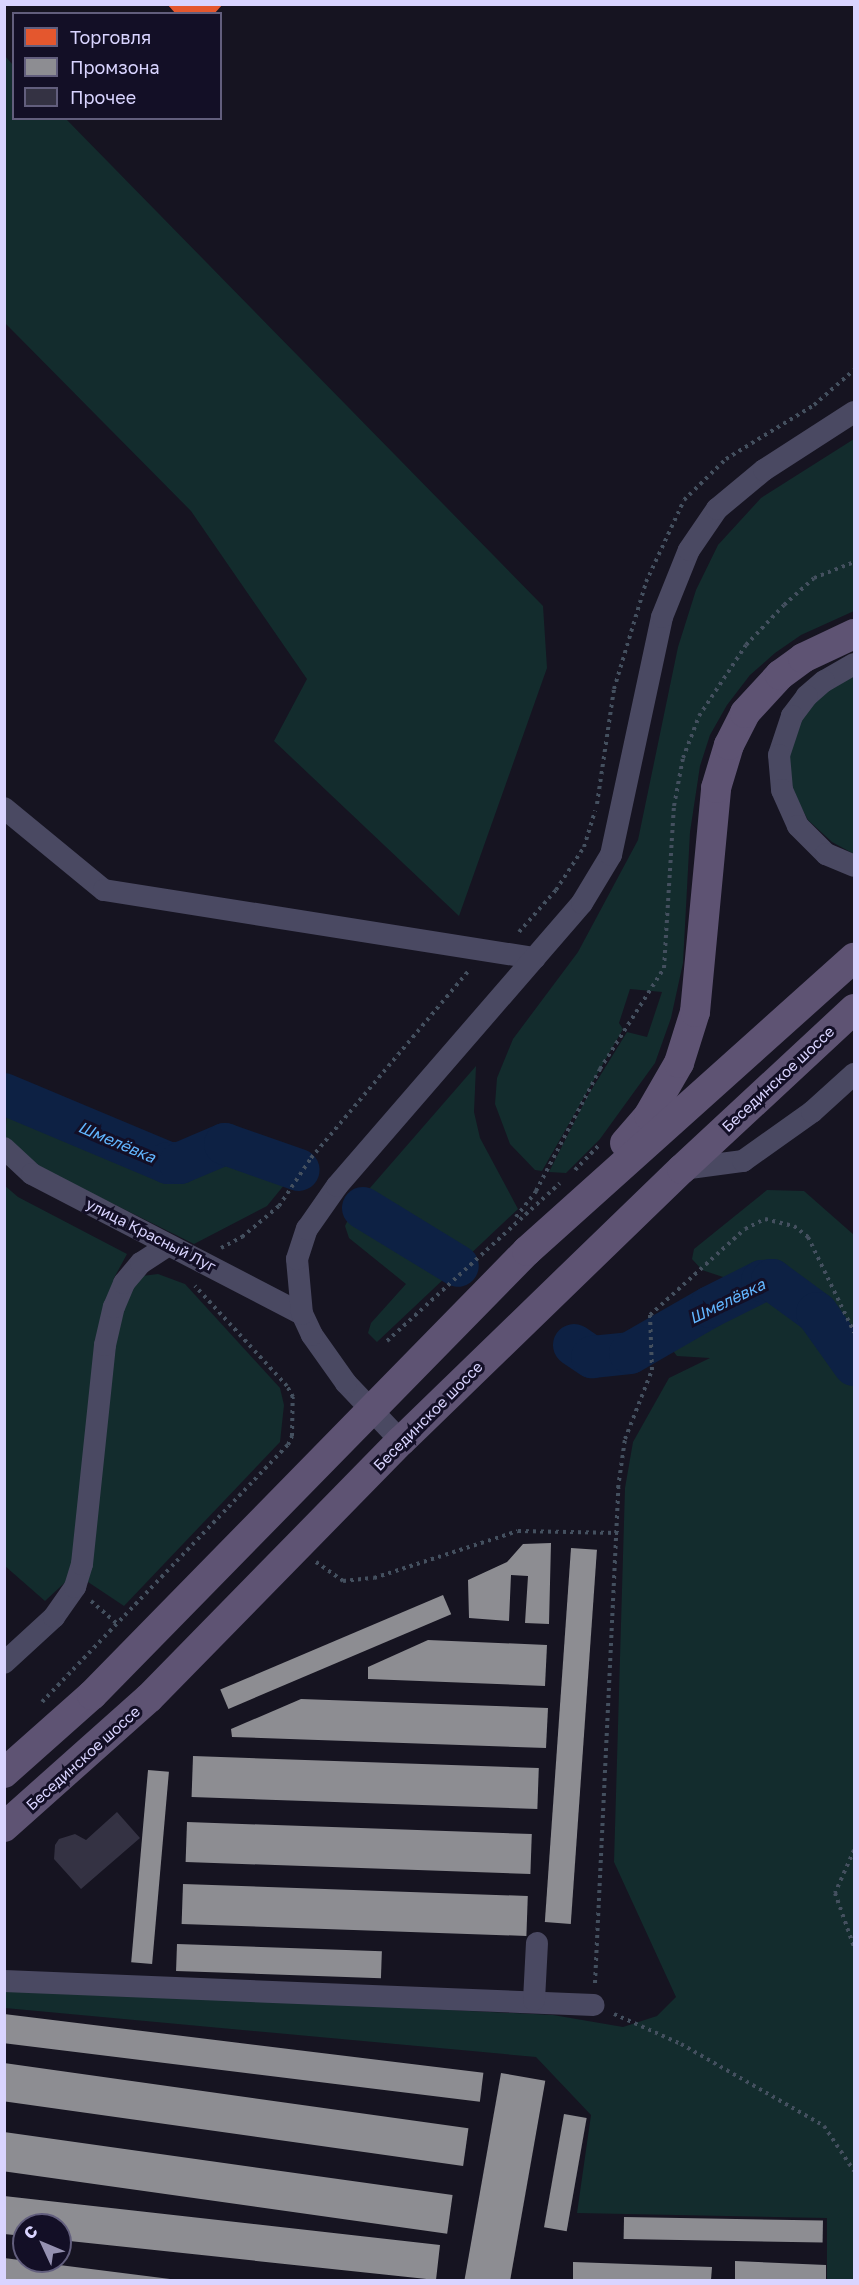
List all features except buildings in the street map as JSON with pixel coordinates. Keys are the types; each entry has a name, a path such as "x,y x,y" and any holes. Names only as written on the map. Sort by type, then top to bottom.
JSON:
{"main road":[{"path":"542,1238 649,1114 679,1063 695,1012 716,788 729,745 745,713 765,689 803,658 855,634"},
{"path":"4,1773 92,1695 370,1409 542,1238 855,958"},
{"name":"Бесединское шоссе","path":"4,1827 149,1698 401,1441 682,1169 855,1009"}],"street":[{"path":"401,1441 370,1409 312,1335 302,1314 297,1259 307,1229 338,1185 582,903 611,855 662,617 689,550 717,509 756,476 855,412"},
{"path":"855,664 824,681 807,696 792,716 779,754 782,790 798,826 826,854 855,866"},
{"path":"4,808 104,891 535,958"},
{"path":"682,1169 743,1161 812,1112 855,1074"},
{"name":"улица Красный Луг","path":"4,1148 32,1174 302,1314"},
{"path":"4,1663 54,1617 75,1587 82,1564 105,1345 114,1307 124,1283 141,1263 167,1246"},
{"path":"534,2000 537,1943"},
{"path":"4,1981 164,1982 594,2005"}],"path":[{"path":"199,1259 242,1237 279,1206 310,1158 470,969 522,930 556,890 584,847 596,807 614,688 646,582 684,500 726,459 814,405 855,370"},
{"path":"512,1224 536,1191 600,1069 631,1021"},
{"path":"571,1173 604,1139"},
{"path":"387,1341 512,1224 563,1181"},
{"path":"855,1332 808,1237 794,1226 765,1219 745,1229 650,1316 652,1370 625,1440 618,1488 619,1533 594,2005 681,2044 824,2126 855,2171"},
{"path":"37,1706 288,1445 292,1436 293,1397 288,1386 191,1282"},
{"path":"315,1561 342,1581 374,1578 518,1531 619,1533"},
{"path":"75,1587 117,1624"},
{"path":"855,1850 835,1893 855,1947"}],"green space":[{"path":"5,56 12,64 12,120 67,120 543,606 547,668 459,916 274,741 307,679 191,511 5,323"},
{"path":"854,439 854,611 801,635 775,653 750,675 727,705 710,735 700,766 690,832 683,963 671,1018 655,1063 600,1139 566,1173 549,1172 587,1097 627,1032 647,1037 662,992 630,989 619,1023 623,1029 542,1171 535,1170 510,1144 495,1104 497,1078 513,1039 578,952 638,840 678,647 696,590 718,545 761,498"},
{"path":"854,674 854,854 832,842 808,820 793,792 788,756 796,725 819,695"},
{"path":"476,1066 474,1112 480,1138 518,1209 377,1342 368,1333 371,1323 406,1284 349,1238 345,1226 356,1204"},
{"path":"8,1101 174,1171 218,1153 285,1184 267,1206 194,1244 43,1169 5,1137"},
{"path":"4,1185 18,1197 127,1254 114,1278 73,1575 45,1601 5,1566"},
{"path":"767,1190 804,1191 854,1235 854,2280 827,2280 827,2218 577,2213 591,2115 536,2057 5,2008 4,1988 553,2015 623,2027 657,2016 676,1997 614,1862 625,1488 633,1442 669,1378 710,1358 677,1356 670,1347 672,1342 732,1305 731,1287 723,1277 702,1270 692,1259 694,1249"},
{"path":"158,1274 185,1284 280,1388 284,1405 280,1442 124,1606 88,1582 114,1352 124,1308 133,1284 142,1276"}],"waterway":[{"name":"Шмелёвка","path":"4,1094 168,1163 180,1163 225,1144 299,1170"},
{"name":"Шмелёвка","path":"363,1208 458,1266"},
{"name":"Шмелёвка","path":"574,1345 592,1357 630,1353 710,1307 762,1281 772,1280 817,1313 854,1365"}]}
